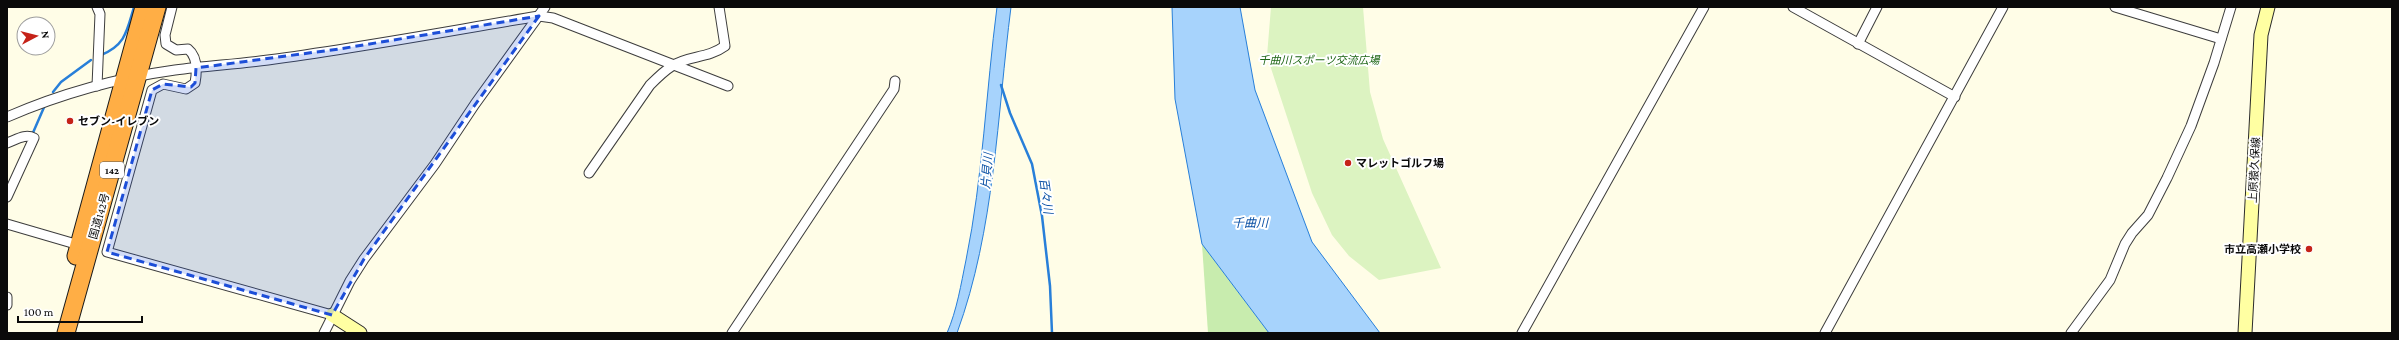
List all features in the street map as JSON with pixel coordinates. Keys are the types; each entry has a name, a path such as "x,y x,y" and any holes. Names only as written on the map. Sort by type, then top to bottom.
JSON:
{"highway":[{"name":"国道142号","path":"66,333 132,78 144,7"},
{"name":"国道142号","path":"54,333 79,245 132,78 157,7"}],"main road":[{"name":"上原猿久保線","path":"2245,333 2261,35 2268,7"},
{"path":"332,315 360,333"}],"street":[{"path":"97,7 100,14 97,86"},
{"path":"172,7 165,35 166,44 172,48 188,49 191,52 196,68 195,83 192,87 186,89 164,84 152,90 107,252 332,315"},
{"path":"324,333 332,315 364,259 435,164 475,104 545,7"},
{"path":"589,173 650,85 672,65 692,58 714,54 725,46 719,7"},
{"path":"1522,333 1704,7"},
{"path":"1793,7 1955,97"},
{"path":"1858,44 1877,7"},
{"path":"1824,333 1955,97 2003,7"},
{"path":"2114,7 2221,39"},
{"path":"2071,333 2110,280 2125,244 2132,233 2148,215 2191,126 2231,7"},
{"path":"7,116 46,100 132,78 196,68 340,50 539,16 553,18 728,86"},
{"path":"732,333 894,89 895,81"},
{"path":"7,143 19,137 32,136 33,142 7,198"},
{"path":"7,224 79,245"},
{"path":"7,297 7,305"}],"highlighted area":[{"path":"539,16 364,259 332,315 107,252 152,90 163,84 191,87 195,83 196,68 339,49"}],"green space":[{"name":"マレットゴルフ場","path":"1271,7 1363,7 1370,92 1383,139 1441,268 1379,280 1349,256 1332,235 1312,193 1267,56"},
{"path":"1202,244 1269,333 1208,333"}],"water":[{"name":"片貝川","path":"997,7 1011,7 993,172 987,213 980,254 970,294 957,333 947,333 958,297 972,229"},
{"name":"千曲川","path":"1172,7 1240,7 1255,90 1312,242 1380,333 1269,333 1202,244 1175,99"}],"waterway":[{"path":"101,55 116,47 121,41 127,30 134,7"},
{"path":"53,92 61,82 91,60"},
{"name":"百々川","path":"1001,85 1010,113 1032,164 1042,216 1050,286 1052,333"},
{"path":"32,135 45,105"}],"place":[{"name":"セブン-イレブン","path":"70,121"},
{"name":"マレットゴルフ場","path":"1348,163"},
{"name":"市立高瀬小学校","path":"2309,249"}],"park label":[{"name":"千曲川スポーツ交流広場","path":"1319,60"}]}
